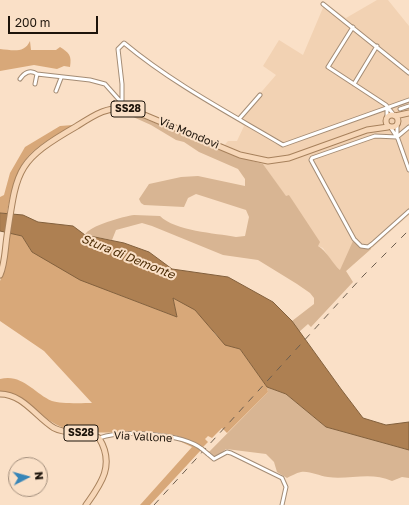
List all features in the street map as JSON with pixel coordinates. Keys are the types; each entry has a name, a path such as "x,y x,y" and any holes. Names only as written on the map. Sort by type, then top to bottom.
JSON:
{"main road":[{"name":"Via Mondovì","path":"1,272 19,174 34,154 98,114 110,109 122,105 240,155 268,161 289,158 367,130 390,127"},
{"name":"SS28","path":"386,118 409,114"},
{"name":"SS28","path":"390,127 398,124 409,114"},
{"path":"395,116 398,124"},
{"name":"Via Mondovì","path":"367,130 386,118"},
{"path":"386,118 390,127"},
{"name":"SS28","path":"0,394 12,395 46,422 62,431 86,433 99,438 106,453 106,469 101,483 86,505"}],"street":[{"path":"323,4 409,73"},
{"path":"353,28 328,67 387,107 395,116"},
{"path":"122,105 118,48 124,43 165,72 283,145 409,100"},
{"path":"354,84 377,46"},
{"path":"20,79 24,74 30,72 62,78 90,80 105,84 122,105"},
{"path":"36,84 37,74"},
{"path":"56,91 62,78"},
{"path":"239,119 260,96"},
{"path":"400,109 409,106"},
{"path":"386,118 387,107"},
{"path":"397,136 398,124"},
{"path":"390,127 397,136 409,170"},
{"path":"409,127 397,136 375,136 312,158 311,160 354,239 361,246 368,247 409,212"},
{"name":"Via Vallone","path":"99,438 109,435 126,434 167,436 192,442 214,459 227,452 282,478 285,482 282,505"}],"shaded area":[{"path":"377,0 388,0 409,26 409,215 345,272 340,270 332,262 323,248 318,246 289,195 286,197 263,164 221,149 228,141 237,141 244,126 237,120 276,75 263,66 279,40 303,55 325,3 346,18"},
{"path":"30,41 31,50 56,50 60,47 66,51 70,57 70,67 64,66 57,69 34,65 0,71 0,49 21,50"},
{"path":"125,111 249,160 263,164 286,196 289,195 320,242 318,246 340,270 353,241 361,247 371,247 371,249 346,271 353,282 311,327 308,324 299,332 292,321 314,304 314,298 310,293 297,284 258,260 223,255 142,223 116,230 112,240 85,235 99,225 115,219 134,215 160,216 175,225 196,231 236,237 245,236 249,217 246,210 196,194 188,198 184,207 144,205 141,203 139,199 149,184 181,177 198,176 245,186 245,179 238,169 199,152 184,142 176,140 151,125 131,116"},
{"path":"73,125 44,143 26,159 15,180 7,213 0,213 0,197 4,195 10,173 25,147 60,126"},
{"path":"10,233 22,236 32,252 114,293 177,317 173,298 195,310 218,338 231,346 240,349 267,387 268,392 227,433 222,428 212,438 208,436 205,439 208,442 202,448 187,439 171,434 154,432 100,433 65,428 48,419 18,397 10,393 0,392 0,379 8,378 21,381 52,401 66,403 92,403 44,351 0,321 0,281 4,271"},
{"path":"267,387 286,394 326,427 409,450 409,478 402,477 392,481 384,478 368,476 336,478 301,472 287,478 277,472 274,462 266,454 226,449 215,458 208,453 268,392"},
{"path":"175,439 196,446 201,450 150,505 140,505 192,447"}],"water":[{"name":"Stura di Demonte","path":"0,213 23,215 38,222 73,226 85,235 124,243 149,252 172,269 228,277 273,302 292,321 363,418 386,425 409,422 409,450 326,427 286,394 267,387 240,349 225,345 195,310 173,298 177,317 80,280 32,252 22,236 0,231"}],"railway":[{"path":"154,505 363,276 409,230"}]}
